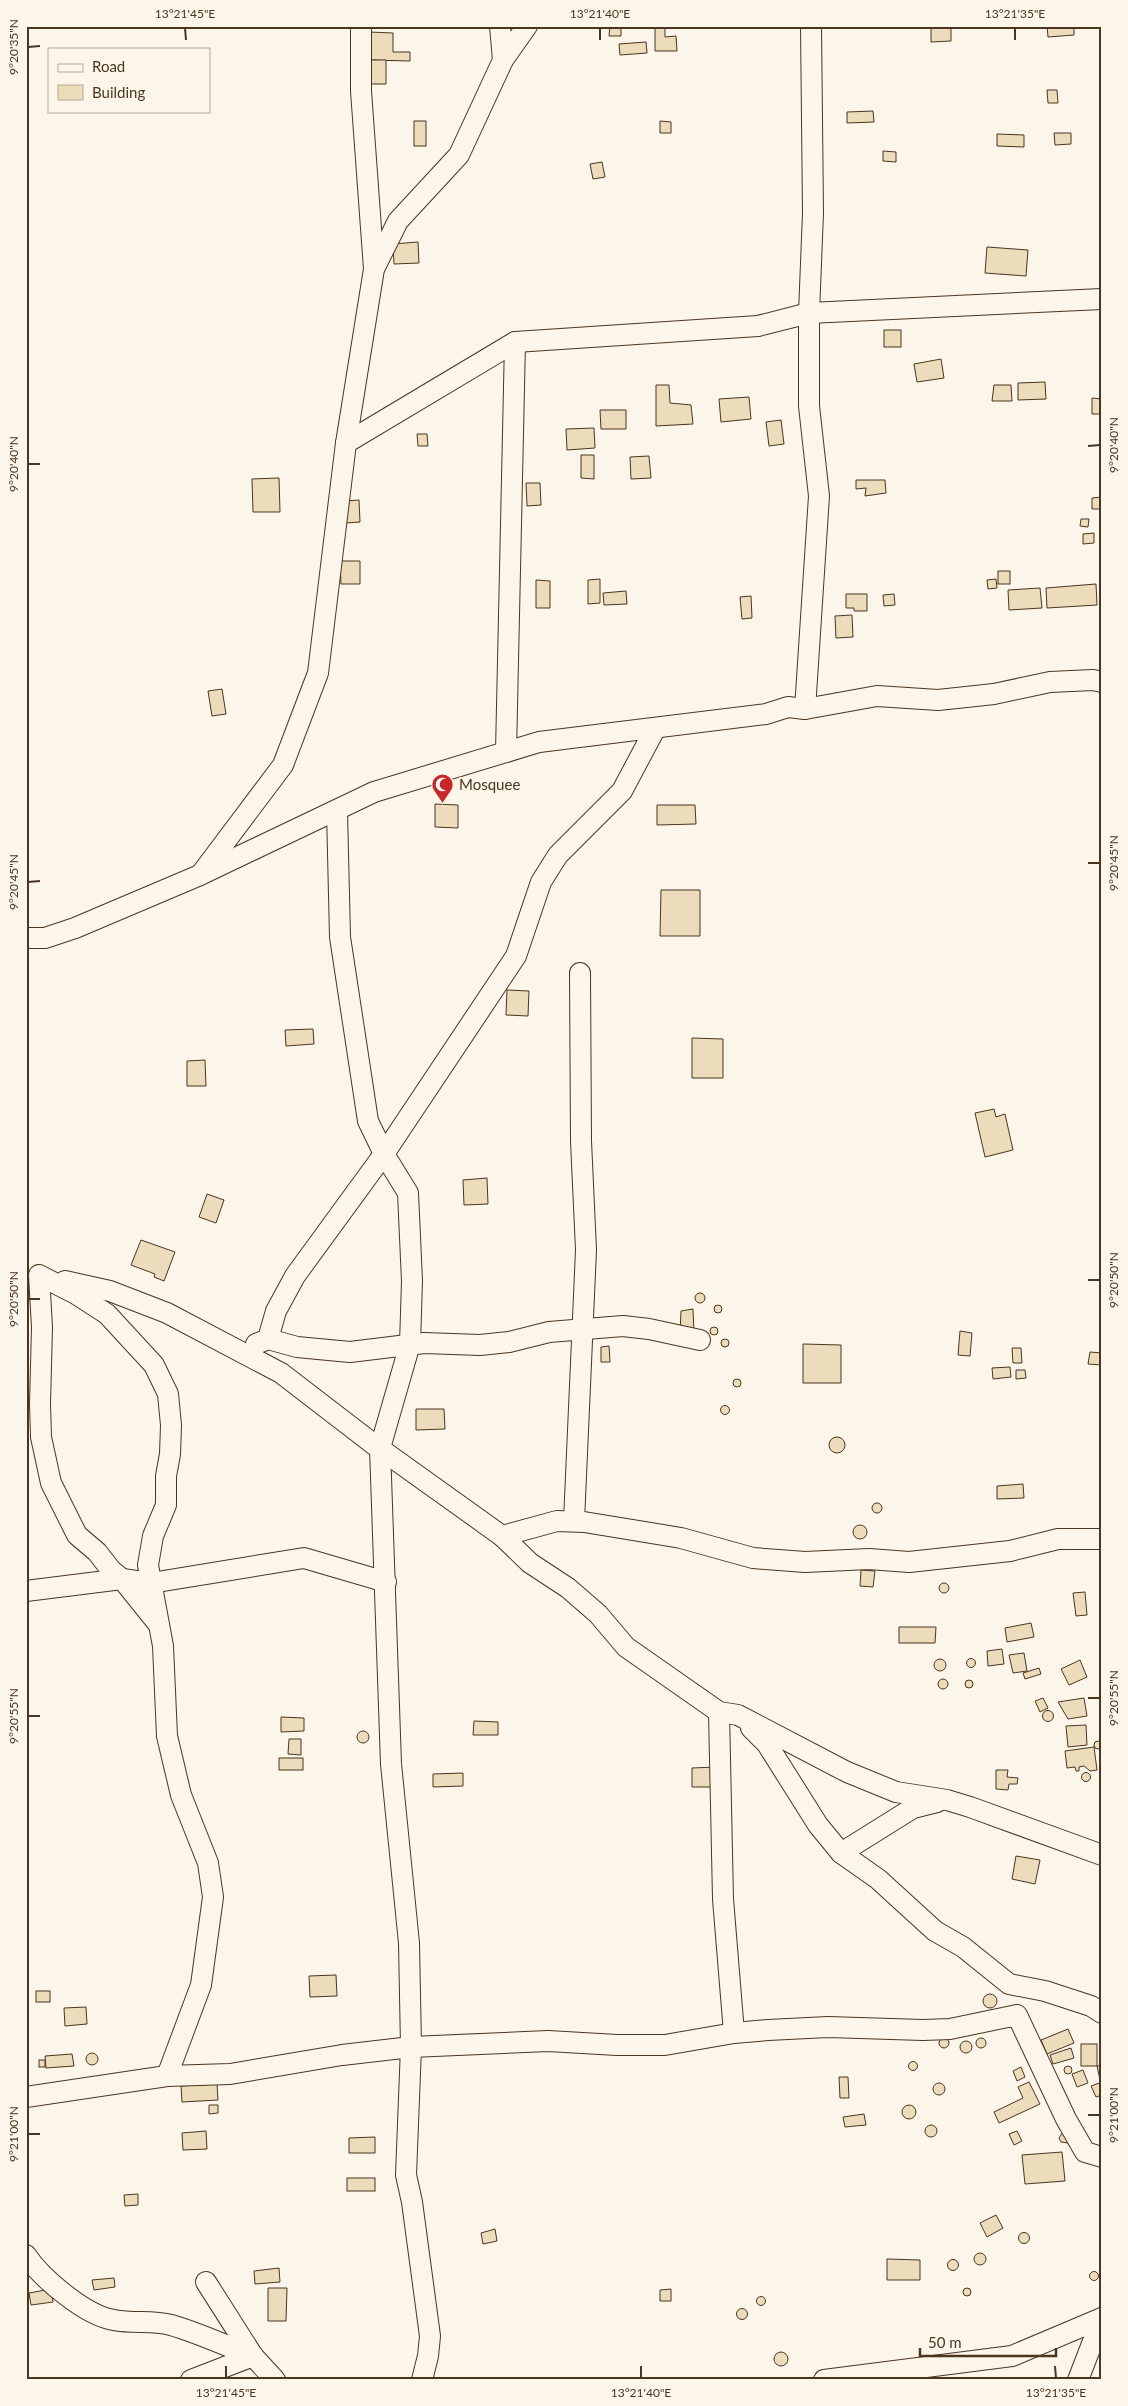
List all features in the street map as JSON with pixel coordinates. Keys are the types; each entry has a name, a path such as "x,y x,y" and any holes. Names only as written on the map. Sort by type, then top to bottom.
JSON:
{"street":[{"path":"200,875 282,765 318,673 346,443 374,269 361,90 361,26"},
{"path":"500,26 503,60"},
{"path":"374,269 398,221 459,155 503,60 527,26"},
{"path":"805,710 819,496 809,406 809,313 813,213 810,26"},
{"path":"346,443 515,342 758,326 809,313 1102,299"},
{"path":"506,752 515,342"},
{"path":"26,938 45,938 75,928 200,875 374,792 539,742 766,714 788,707 805,710 877,696 938,700 994,694 1050,682 1093,680 1102,682"},
{"path":"268,1339 276,1311 295,1276 384,1154 516,956 541,882 558,855 622,791 655,729"},
{"path":"337,811 340,937 368,1121 384,1154 408,1193 412,1281 410,1344 380,1448 391,1764 409,1943 410,2047 406,2175 412,2202 430,2336 428,2356 422,2380"},
{"path":"574,1521 586,1250 581,1141 580,973"},
{"path":"33,1274 110,1291 167,1313 281,1373 380,1448 502,1536 530,1563 568,1588 598,1614 626,1647 729,1714 767,1744 818,1825 841,1853 878,1879 935,1931 963,1946 1009,1984 1045,1991 1091,2006 1102,2013"},
{"path":"33,1274 42,1327 41,1437 52,1483 77,1535 97,1552 159,1624"},
{"path":"33,1274 76,1294 107,1314 154,1365 168,1394 171,1425 170,1454 166,1476 166,1505 153,1536 148,1565 159,1624 166,1678 167,1736 181,1795 208,1863 213,1897 201,1985 168,2076"},
{"path":"238,1351 268,1339 297,1347 350,1352 410,1344 451,1343 480,1345 509,1342 548,1332 623,1326 649,1329 700,1340"},
{"path":"502,1536 557,1520 574,1521 681,1538 753,1558 805,1562 869,1559 909,1562 1010,1551 1058,1539 1102,1539"},
{"path":"26,1591 122,1580 151,1583 304,1558 386,1582"},
{"path":"729,1714 855,1776 896,1792 946,1800 1102,1855"},
{"path":"729,1714 723,1899 734,2033"},
{"path":"841,1853 913,1808 946,1800"},
{"path":"26,2097 168,2076 230,2074 342,2055 410,2047 548,2041 617,2045 666,2045 734,2033 828,2027 904,2030 950,2029 1017,2015 1066,2119 1085,2152 1102,2157"},
{"path":"26,2255 32,2264 58,2287 96,2315 113,2320 151,2321 171,2325 253,2356"},
{"path":"206,2282 253,2356 275,2380"},
{"path":"824,2380 1012,2356 1102,2318"},
{"path":"1078,2380 1102,2318"},
{"path":"191,2380 253,2356"}],"building":[{"path":"610,26 621,26 621,36 609,36"},
{"path":"655,26 665,26 665,37 676,36 677,51 655,51"},
{"path":"931,26 951,26 951,41 931,42"},
{"path":"1047,26 1074,26 1074,35 1048,37"},
{"path":"369,32 393,33 393,52 410,52 410,61 370,60"},
{"path":"646,42 647,53 620,55 619,44"},
{"path":"370,60 386,60 386,84 369,84"},
{"path":"1047,90 1057,90 1058,103 1048,103"},
{"path":"873,111 874,122 847,123 847,112"},
{"path":"414,121 426,121 426,146 414,146"},
{"path":"660,121 671,122 671,133 660,133"},
{"path":"1054,133 1071,133 1071,144 1055,145"},
{"path":"997,134 1024,135 1024,147 997,146"},
{"path":"883,151 896,152 896,162 883,161"},
{"path":"602,162 605,177 593,179 590,164"},
{"path":"418,242 419,263 394,264 393,244"},
{"path":"987,247 1028,250 1026,276 985,273"},
{"path":"884,330 901,330 901,347 884,347"},
{"path":"941,359 944,378 917,382 914,364"},
{"path":"1045,382 1046,399 1018,400 1018,383"},
{"path":"656,385 669,385 670,403 691,405 693,424 656,426"},
{"path":"994,385 1011,385 1012,401 992,401"},
{"path":"749,397 751,419 721,422 719,399"},
{"path":"1092,398 1102,399 1102,414 1092,414"},
{"path":"600,410 626,410 626,429 601,429"},
{"path":"781,420 784,444 769,446 766,422"},
{"path":"594,428 595,448 567,450 566,429"},
{"path":"417,434 427,434 428,446 418,446"},
{"path":"581,455 594,455 594,479 581,478"},
{"path":"649,456 651,478 631,479 630,457"},
{"path":"279,478 280,512 253,512 252,479"},
{"path":"856,480 885,480 886,493 865,496 866,488 856,489"},
{"path":"526,483 540,483 541,505 527,506"},
{"path":"1102,497 1102,509 1092,509 1092,498"},
{"path":"359,500 360,522 346,523 344,501"},
{"path":"1081,519 1089,519 1088,527 1080,526"},
{"path":"1094,533 1094,543 1083,544 1083,534"},
{"path":"340,561 360,561 360,584 341,584"},
{"path":"998,571 1010,571 1010,584 998,584"},
{"path":"600,579 600,603 588,604 588,580"},
{"path":"996,579 997,588 988,589 987,580"},
{"path":"536,580 550,581 550,608 536,608"},
{"path":"1096,584 1097,605 1047,608 1046,588"},
{"path":"1040,588 1042,608 1009,610 1008,590"},
{"path":"626,591 627,604 604,605 603,593"},
{"path":"846,594 867,594 867,611 854,611 854,608 846,608"},
{"path":"894,594 895,605 884,606 883,595"},
{"path":"751,596 752,618 742,619 740,597"},
{"path":"852,615 853,637 836,638 835,616"},
{"path":"222,689 226,714 212,716 208,691"},
{"path":"435,804 458,805 458,828 435,827"},
{"path":"657,805 695,805 696,824 657,825"},
{"path":"661,890 700,890 700,936 660,936"},
{"path":"507,990 529,991 528,1016 506,1015"},
{"path":"313,1029 314,1044 286,1046 285,1030"},
{"path":"692,1038 723,1039 723,1078 692,1078"},
{"path":"205,1060 206,1086 187,1086 187,1061"},
{"path":"994,1109 996,1117 1005,1114 1013,1150 985,1157 975,1113"},
{"path":"1100,1111 1102,1111 1102,1132 1100,1132"},
{"path":"487,1178 488,1204 464,1205 463,1180"},
{"path":"207,1194 224,1200 216,1223 199,1217"},
{"path":"141,1240 175,1252 164,1281 154,1277 155,1274 131,1265"},
{"path":"698,1293 702,1293 705,1298 704,1302 698,1303 695,1300 695,1296"},
{"path":"718,1305 722,1309 718,1313 714,1309"},
{"path":"693,1309 694,1333 680,1333 681,1311"},
{"path":"714,1327 718,1331 714,1335 710,1331"},
{"path":"960,1331 972,1333 970,1356 958,1355"},
{"path":"725,1339 729,1343 725,1347 721,1343"},
{"path":"803,1344 841,1345 841,1383 803,1383"},
{"path":"609,1346 610,1362 601,1362 601,1347"},
{"path":"1012,1348 1021,1348 1022,1363 1013,1363"},
{"path":"1090,1352 1102,1353 1102,1365 1088,1364"},
{"path":"1010,1367 1011,1377 993,1379 992,1368"},
{"path":"1016,1370 1025,1370 1026,1378 1016,1379"},
{"path":"737,1379 741,1383 737,1387 733,1383"},
{"path":"725,1406 729,1410 725,1414 721,1410"},
{"path":"416,1409 444,1409 445,1429 416,1430"},
{"path":"834,1437 840,1437 845,1442 843,1451 834,1453 829,1448 829,1442"},
{"path":"1023,1484 1024,1498 997,1499 997,1486"},
{"path":"875,1503 879,1503 882,1508 881,1512 875,1513 872,1510 872,1506"},
{"path":"860,1525 865,1527 867,1532 865,1537 860,1539 855,1537 853,1532 855,1527"},
{"path":"861,1570 875,1571 873,1587 860,1586"},
{"path":"942,1583 946,1583 949,1588 948,1592 942,1593 939,1590 939,1586"},
{"path":"1085,1592 1087,1615 1076,1616 1073,1593"},
{"path":"1031,1623 1034,1637 1007,1642 1005,1628"},
{"path":"899,1627 936,1627 935,1643 899,1643"},
{"path":"1002,1649 1004,1664 988,1666 987,1651"},
{"path":"1024,1653 1027,1671 1013,1673 1009,1655"},
{"path":"971,1658 976,1663 971,1668 966,1663"},
{"path":"940,1659 946,1665 940,1671 934,1665"},
{"path":"1080,1660 1087,1677 1069,1685 1061,1669"},
{"path":"1039,1668 1041,1674 1025,1679 1023,1673"},
{"path":"941,1679 945,1679 948,1684 947,1688 941,1689 938,1686 938,1682"},
{"path":"969,1680 973,1684 969,1688 965,1684"},
{"path":"1043,1698 1048,1708 1040,1712 1035,1701"},
{"path":"1084,1698 1087,1716 1068,1719 1058,1702"},
{"path":"1048,1710 1054,1716 1048,1722 1042,1716"},
{"path":"281,1717 304,1718 304,1731 281,1732"},
{"path":"474,1721 498,1722 498,1735 473,1735"},
{"path":"1086,1725 1087,1745 1068,1747 1066,1726"},
{"path":"361,1731 365,1731 369,1737 365,1743 361,1743 357,1739 357,1735"},
{"path":"289,1739 301,1739 301,1755 288,1754"},
{"path":"1098,1741 1102,1745 1098,1749 1094,1745"},
{"path":"1094,1747 1097,1770 1090,1771 1084,1766 1079,1767 1079,1771 1076,1771 1075,1767 1067,1768 1065,1751"},
{"path":"279,1758 303,1758 303,1770 279,1770"},
{"path":"716,1767 716,1787 692,1787 692,1768"},
{"path":"996,1770 1008,1770 1007,1777 1018,1778 1017,1784 1009,1784 1008,1790 996,1789"},
{"path":"463,1773 463,1786 433,1787 433,1774"},
{"path":"1086,1773 1090,1777 1086,1781 1082,1777"},
{"path":"1016,1856 1040,1860 1035,1884 1012,1879"},
{"path":"336,1975 337,1996 310,1997 309,1976"},
{"path":"36,1991 50,1991 50,2002 36,2002"},
{"path":"990,1994 995,1996 997,2001 995,2006 990,2008 985,2006 983,2001 985,1996"},
{"path":"86,2007 87,2024 65,2026 64,2008"},
{"path":"1068,2029 1074,2043 1047,2054 1041,2040"},
{"path":"942,2038 946,2038 949,2043 948,2047 942,2048 939,2045 939,2041"},
{"path":"979,2038 983,2038 986,2043 985,2047 979,2048 976,2045 976,2041"},
{"path":"964,2041 968,2041 972,2047 968,2053 964,2053 960,2049 960,2045"},
{"path":"1081,2044 1097,2044 1097,2066 1081,2066"},
{"path":"1071,2048 1074,2058 1053,2064 1050,2055"},
{"path":"90,2053 94,2053 98,2059 94,2065 90,2065 86,2061 86,2057"},
{"path":"72,2054 74,2066 46,2068 45,2056"},
{"path":"39,2060 45,2060 45,2067 39,2067"},
{"path":"913,2062 917,2066 913,2070 909,2066"},
{"path":"1102,2065 1102,2079 1100,2080 1097,2066"},
{"path":"1068,2066 1072,2070 1068,2074 1064,2070"},
{"path":"1021,2067 1025,2077 1017,2081 1013,2071"},
{"path":"1083,2070 1088,2083 1077,2087 1072,2074"},
{"path":"839,2077 848,2077 849,2098 840,2098"},
{"path":"1029,2082 1040,2104 999,2123 994,2112 1023,2098 1018,2087"},
{"path":"1102,2082 1102,2095 1096,2097 1091,2086"},
{"path":"937,2083 941,2083 945,2089 941,2095 937,2095 933,2091 933,2087"},
{"path":"217,2084 218,2100 182,2102 181,2086"},
{"path":"209,2105 218,2105 218,2113 209,2114"},
{"path":"906,2105 912,2105 916,2112 912,2119 906,2119 902,2115 902,2109"},
{"path":"864,2114 866,2125 845,2127 843,2117"},
{"path":"933,2125 936,2126 936,2136 929,2137 926,2136 925,2129 926,2126"},
{"path":"206,2131 207,2149 183,2150 182,2133"},
{"path":"1017,2131 1022,2141 1014,2145 1009,2134"},
{"path":"1063,2132 1071,2141 1068,2143 1061,2142 1059,2138"},
{"path":"375,2137 375,2153 349,2153 349,2138"},
{"path":"1062,2152 1065,2181 1025,2184 1022,2155"},
{"path":"347,2178 375,2178 375,2191 347,2191"},
{"path":"138,2194 138,2205 125,2206 124,2195"},
{"path":"996,2215 1003,2228 987,2237 980,2223"},
{"path":"495,2229 497,2241 483,2244 481,2233"},
{"path":"1024,2232 1030,2238 1024,2244 1018,2238"},
{"path":"980,2253 986,2259 980,2265 974,2259"},
{"path":"887,2259 920,2260 920,2280 887,2280"},
{"path":"951,2260 955,2260 958,2265 957,2269 951,2270 948,2267 948,2263"},
{"path":"279,2268 280,2282 255,2284 254,2271"},
{"path":"1094,2271 1099,2276 1094,2281 1089,2276"},
{"path":"114,2278 115,2287 94,2290 92,2280"},
{"path":"268,2288 287,2288 286,2321 268,2321"},
{"path":"967,2288 971,2292 967,2296 963,2292"},
{"path":"51,2289 53,2302 31,2305 29,2293"},
{"path":"671,2289 671,2301 660,2301 660,2290"},
{"path":"761,2297 765,2301 761,2305 757,2301"},
{"path":"742,2308 748,2314 742,2320 736,2314"},
{"path":"781,2352 786,2354 788,2359 786,2364 781,2366 776,2364 774,2359 776,2354"}],"place":[{"name":"Mosquee","path":"443,804"}]}
